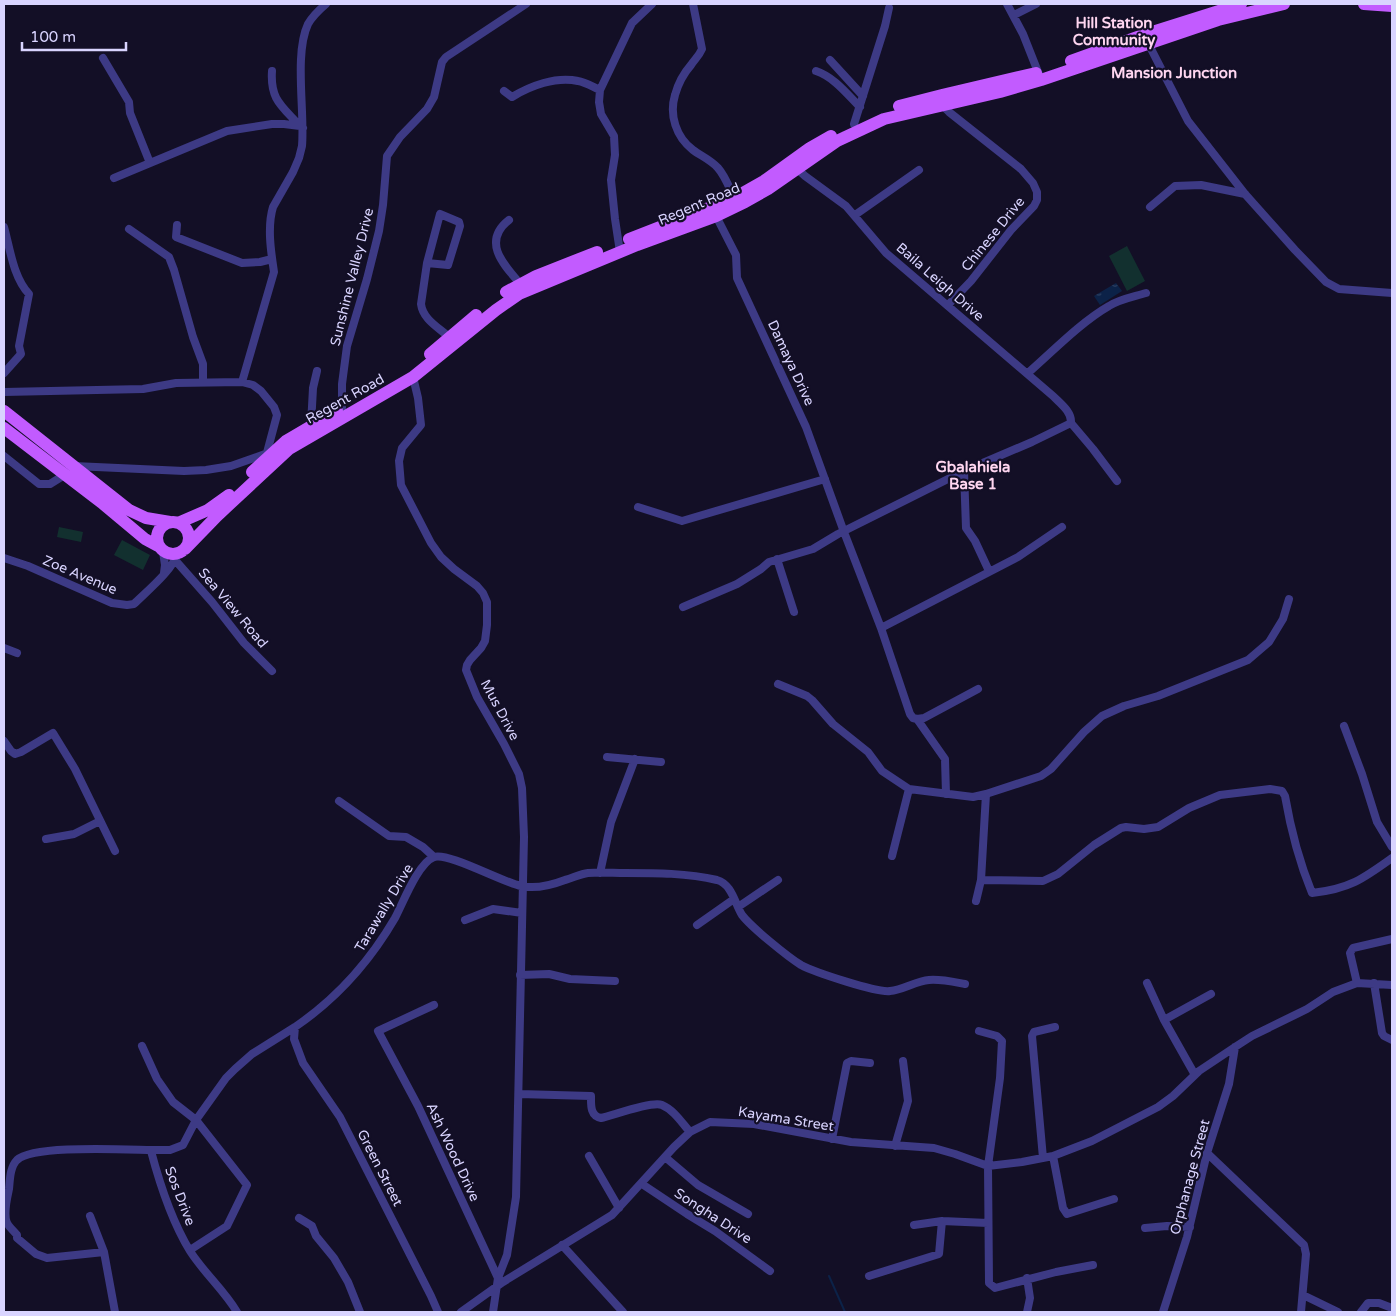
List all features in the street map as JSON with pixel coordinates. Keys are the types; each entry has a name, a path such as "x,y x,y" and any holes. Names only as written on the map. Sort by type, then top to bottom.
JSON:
{"main road":[{"name":"Regent Road","path":"794,165 810,148 854,124 883,111 942,100 1040,76 1242,4"},
{"name":"Regent Road","path":"1147,38 1284,4"},
{"path":"1364,4 1392,6"},
{"name":"Regent Road","path":"179,554 265,461 413,378 491,303 523,287 549,270 619,248 736,202 764,181 837,141 884,119 942,100"},
{"name":"Regent Road","path":"174,523 199,514 218,503 286,441 408,370 452,340"},
{"path":"4,411 70,470 145,539 170,554 179,554 188,543 188,533 182,525 137,515 109,494 70,470 4,428"},
{"path":"161,549 158,534 161,528 174,523"}],"street":[{"path":"242,382 274,272 271,215 273,207 299,158 302,127 302,52 308,24 326,4"},
{"name":"Sunshine Valley Drive","path":"342,408 342,384 347,346 367,280 378,231 383,206 387,156 400,137 427,109 434,96 442,62 446,57 526,4"},
{"path":"619,248 612,180 615,141 601,114 600,90 632,23 652,4"},
{"path":"693,4 702,49 700,55 683,75 675,94 672,108 674,123 681,137 691,148 717,167 736,202"},
{"path":"1006,4 1014,15 1040,76"},
{"path":"1014,15 1036,4"},
{"path":"854,124 889,8"},
{"path":"1147,38 1188,121 1246,194 1295,250 1332,286 1339,289 1392,293"},
{"path":"103,58 129,102 130,113 150,163"},
{"path":"830,60 864,96"},
{"path":"272,71 273,94 278,102 302,127"},
{"path":"816,71 824,74 838,85 860,107"},
{"path":"504,91 512,97 535,86 552,81 577,81 600,90"},
{"name":"Chinese Drive","path":"942,100 1021,169 1033,183 1037,192 1037,200 1034,206 1011,230 968,284 948,305"},
{"path":"114,178 227,131 272,124 302,127"},
{"name":"Baila Leigh Drive","path":"794,165 846,206 886,253 1028,373 1066,409 1071,423 1117,482"},
{"path":"855,215 919,170"},
{"path":"1150,207 1175,186 1201,185 1246,194"},
{"name":"Damaya Drive","path":"714,211 736,255 737,278 806,427 881,628 910,714 913,718 917,719 945,759 946,794"},
{"path":"426,262 448,265 460,226 459,222 440,214 426,262 421,304 422,311 428,319 452,340"},
{"path":"509,220 498,232 496,244 502,263 523,287"},
{"path":"177,225 176,237 242,263 272,259"},
{"path":"4,226 16,270 25,290 30,294 19,346 21,354 4,373"},
{"path":"129,229 169,258 203,364 203,382"},
{"path":"1028,373 1085,324 1108,307 1118,301 1146,293"},
{"path":"311,425 316,371"},
{"name":"Mus Drive","path":"413,378 418,398 421,425 402,448 399,461 401,485 431,543 454,569 477,586 483,593 486,602 485,641 482,648 470,660 466,670 477,698 519,774 522,788 524,838 523,886"},
{"path":"4,392 143,389 176,382 242,382 253,385 261,391 274,406 276,416 265,461 206,470 70,470 50,484 39,484 4,456"},
{"path":"683,607 737,584 769,562 813,549 964,471 1071,423"},
{"path":"964,471 966,528 975,541 989,571"},
{"path":"638,508 682,521 826,479"},
{"path":"881,628 1018,557 1062,527"},
{"path":"161,549 166,566 164,572"},
{"name":"Zoe Avenue","path":"4,558 28,566 120,605 134,604 179,554"},
{"name":"Sea View Road","path":"179,554 206,595 244,643 272,671"},
{"path":"777,559 794,612"},
{"path":"778,684 812,700 833,724 868,752 882,771 909,789 973,796 986,794 1041,776 1051,770 1084,732 1102,716 1248,660 1269,642 1282,619 1288,598"},
{"path":"4,648 17,653"},
{"path":"917,719 924,718 978,689"},
{"path":"1344,726 1362,774 1374,814 1392,847"},
{"path":"4,741 15,754 53,733 75,769 115,851"},
{"path":"607,757 662,762"},
{"path":"600,873 610,822 636,760"},
{"path":"892,856 909,789"},
{"path":"981,880 1043,881 1058,874 1094,845 1121,828 1126,826 1144,829 1158,826 1212,797 1270,789 1282,791 1285,796 1293,840 1302,870 1312,893 1332,890 1355,883 1392,858"},
{"path":"976,901 981,880 986,794"},
{"path":"339,801 388,836 406,837 424,847 434,857 449,858 523,886 545,886 587,873 683,874 723,882 742,915 795,960 813,970 861,986 887,991 929,980 965,984"},
{"path":"46,839 74,834 100,821"},
{"name":"Tarawally Drive","path":"151,1151 170,1150 183,1145 196,1120 235,1069 252,1054 295,1027 320,1008 349,981 395,918 423,866 434,857"},
{"path":"738,907 778,880"},
{"path":"492,1312 506,1255 516,1197 523,886"},
{"path":"697,925 734,899"},
{"path":"465,920 493,909 522,913"},
{"path":"1357,984 1350,954 1353,948 1392,939"},
{"path":"520,975 549,974 570,980 615,981"},
{"path":"1147,983 1164,1020 1196,1075"},
{"path":"1374,983 1382,1033 1392,1040"},
{"path":"988,1166 1054,1156 1092,1141 1158,1107 1196,1075 1235,1047 1252,1036 1308,1009 1333,992 1357,984 1392,985"},
{"path":"1164,1020 1211,994"},
{"name":"Ash Wood Drive","path":"434,1005 378,1032 418,1106 498,1282"},
{"name":"Green Street","path":"295,1027 294,1039 298,1053 307,1071 340,1117 438,1312"},
{"path":"1043,1158 1032,1036 1034,1032 1055,1027"},
{"path":"979,1031 997,1036 1002,1041 1000,1078 988,1166 988,1273 990,1286 995,1288 1027,1278 1093,1266"},
{"path":"142,1046 157,1079 173,1102 196,1120"},
{"name":"Orphanage Street","path":"1163,1312 1190,1227 1207,1153 1229,1084 1235,1047"},
{"path":"832,1139 847,1063 851,1061 870,1063"},
{"path":"895,1146 908,1101 904,1061"},
{"path":"519,1094 591,1096 593,1114 601,1118 646,1105 661,1105 670,1110 690,1132"},
{"name":"Sos Drive","path":"190,1250 227,1226 247,1185 196,1120"},
{"name":"Kayama Street","path":"498,1282 615,1212 690,1132 710,1122 754,1124 832,1139 934,1148 988,1166"},
{"path":"104,1252 47,1258 36,1254 17,1238 17,1235 7,1223 5,1214 11,1171 14,1164 23,1156 53,1150 151,1151"},
{"name":"Sos Drive","path":"151,1151 161,1188 171,1214 190,1250 237,1312"},
{"path":"1207,1153 1304,1245 1306,1254 1301,1312"},
{"path":"589,1156 615,1212"},
{"path":"1054,1156 1063,1208 1067,1214 1114,1199"},
{"path":"665,1157 698,1185 748,1214"},
{"name":"Songha Drive","path":"642,1184 686,1214 715,1230 770,1271"},
{"path":"90,1216 104,1252 115,1312"},
{"path":"298,1218 312,1226 316,1236 334,1258 348,1282 360,1312"},
{"path":"914,1225 942,1221 988,1223"},
{"path":"869,1276 939,1254 942,1221"},
{"path":"1145,1228 1167,1226 1190,1227"},
{"path":"562,1245 623,1312"},
{"path":"1027,1278 1030,1298 1027,1312"},
{"path":"461,1312 498,1282"},
{"path":"1303,1295 1338,1312"},
{"path":"1361,1312 1368,1303 1372,1302 1392,1308"}],"green space":[{"path":"1127,246 1145,281 1127,291 1109,256"},
{"path":"59,527 83,532 81,542 57,537"},
{"path":"122,540 150,555 143,570 114,555"}],"water":[{"path":"1116,283 1122,291 1100,305 1094,296"}],"waterway":[{"path":"829,1276 845,1312"}],"district":[{"name":"Hill Station Community","path":"1114,32"},
{"name":"Mansion Junction","path":"1174,73"},
{"name":"Gbalahiela Base 1","path":"973,476"}]}
